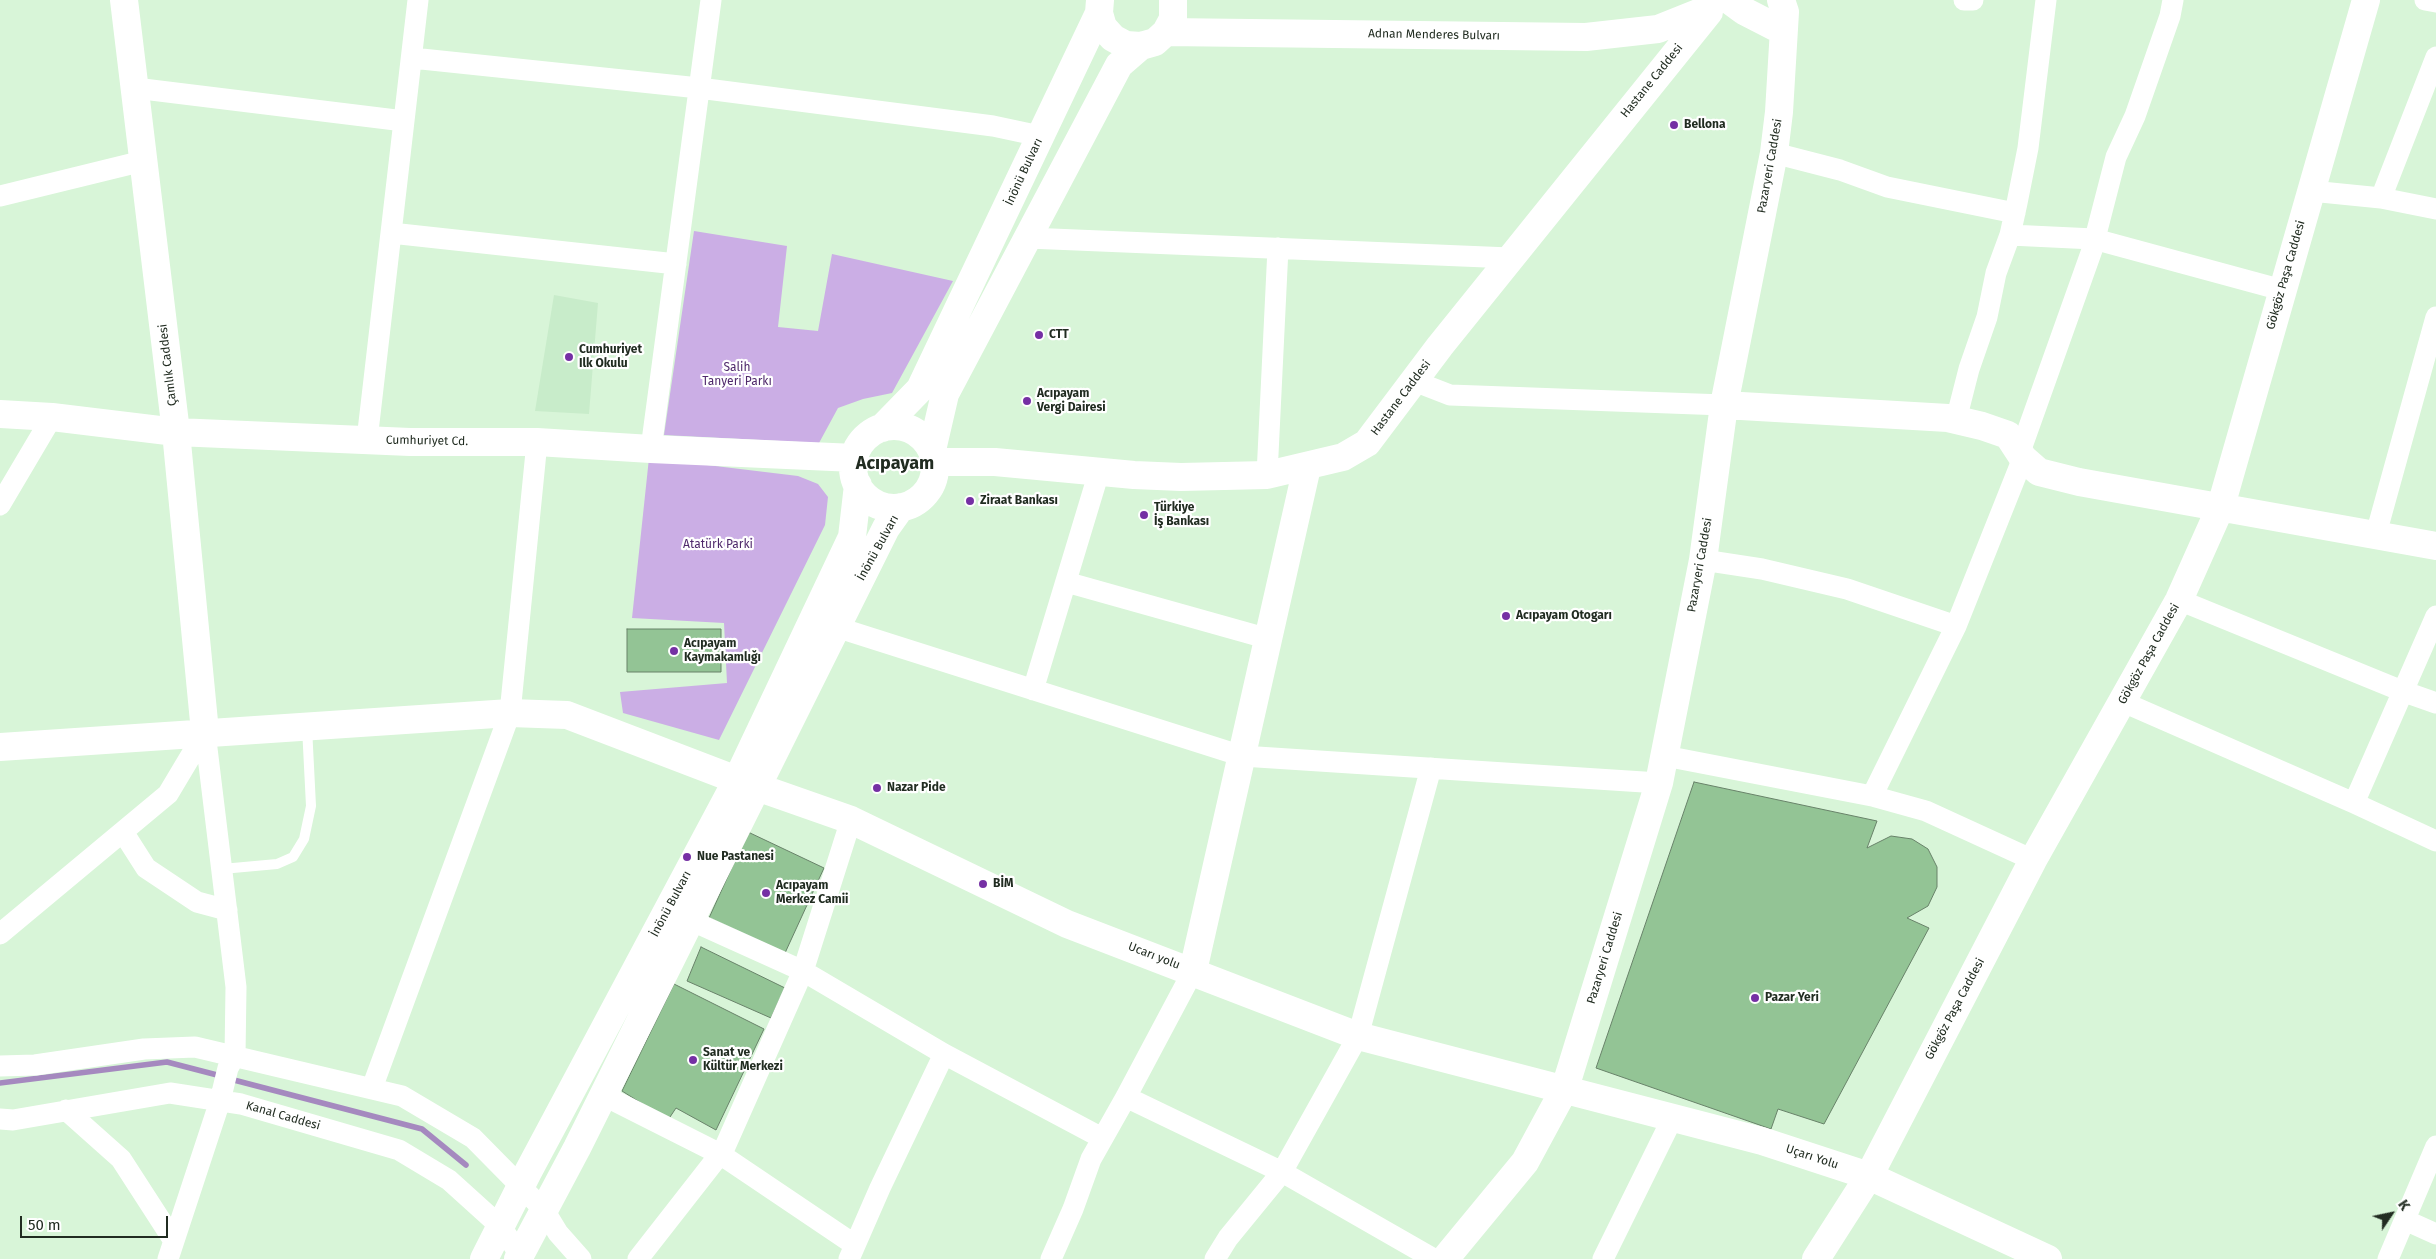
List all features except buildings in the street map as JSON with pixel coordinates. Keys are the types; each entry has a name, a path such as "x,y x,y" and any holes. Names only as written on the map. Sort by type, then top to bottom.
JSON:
{"street":[{"name":"Çamlık Caddesi","path":"124,0 176,432 205,732"},
{"path":"367,440 418,0"},
{"path":"652,449 711,0"},
{"path":"1099,6 1103,27 1113,38 1126,45 1141,46 1155,42 1166,32 1173,19 1173,0"},
{"path":"1673,0 1687,10 1716,6 1744,11 1783,31"},
{"path":"1781,0 1786,0"},
{"name":"Pazaryeri Caddesi","path":"1445,1259 1525,1162 1565,1088 1659,783 1703,560 1724,405 1774,153 1779,112 1785,12 1781,0"},
{"path":"1964,0 1973,0"},
{"path":"1956,420 1969,369 1987,317 1996,273 2010,235 2015,213 2028,148 2046,0"},
{"path":"1872,796 1956,626 2022,455 2094,239 2116,157 2134,116 2170,16 2173,0"},
{"name":"Gökgöz Paşa Caddesi","path":"1816,1259 1869,1176 2033,860 2179,600 2221,506 2366,0"},
{"path":"2425,0 2436,2"},
{"name":"İnönü Bulvarı","path":"882,428 920,389 1040,136 1099,6"},
{"name":"Adnan Menderes Bulvarı","path":"1166,32 1586,37 1658,29 1716,6"},
{"name":"Hastane Caddesi","path":"933,456 1098,472 1182,477 1267,475 1308,467 1343,457 1367,443 1510,258 1716,6"},
{"path":"933,456 926,440 905,427 882,428 869,434 860,445 855,458 854,472 858,485 866,496 876,503 888,507 901,507 913,503 923,496 934,474 933,456 946,394 1119,64 1141,46"},
{"path":"412,58 700,88 993,126 1040,136"},
{"path":"2381,198 2436,58"},
{"path":"135,88 404,121"},
{"path":"1774,153 1840,170 1887,187 2015,213"},
{"path":"0,196 143,161"},
{"path":"2311,191 2381,198 2436,208"},
{"path":"392,233 676,264"},
{"path":"2010,235 2094,239 2282,290"},
{"path":"1028,238 1510,258"},
{"path":"1267,475 1278,248"},
{"path":"2376,534 2436,317"},
{"path":"1414,381 1450,395 1724,405 1956,420 1982,426 2008,436 2022,455 2039,472 2079,482 2436,546"},
{"name":"Cumhuriyet Cd.","path":"0,414 52,417 176,432 367,440 537,442 855,458"},
{"path":"0,505 52,417"},
{"path":"372,1088 510,713 537,442"},
{"path":"1051,1259 1074,1209 1091,1159 1126,1098 1193,971 1308,467"},
{"path":"1033,690 1098,472"},
{"name":"İnönü Bulvarı","path":"520,1258 690,920 852,537 858,485"},
{"name":"İnönü Bulvarı","path":"484,1259 521,1187 836,627 886,528 901,507"},
{"path":"1703,560 1762,569 1847,589 1956,626"},
{"path":"1066,582 1269,638"},
{"path":"2179,600 2402,691 2436,703"},
{"path":"2354,803 2436,616"},
{"path":"836,627 1242,756 1659,783"},
{"path":"2123,702 2436,841"},
{"name":"Ucarı yolu","path":"0,747 510,713 566,715 851,820 1067,924 1358,1036 1565,1088"},
{"path":"0,934 168,794 205,732"},
{"path":"171,1250 231,1062 236,987 205,732"},
{"path":"1665,756 1872,796 1926,811 2033,860"},
{"path":"1215,1259 1228,1238 1282,1172 1358,1036 1431,768"},
{"path":"638,1259 724,1149 803,971 851,820"},
{"path":"123,832 146,868 197,902 227,910"},
{"path":"690,920 803,971 944,1054 1102,1138"},
{"path":"0,1066 35,1065 144,1049 195,1047 231,1062 372,1088 402,1096 473,1138 544,1210 558,1233 581,1259"},
{"path":"603,1095 720,1154 852,1252 944,1054"},
{"name":"Uçarı Yolu","path":"1565,1088 1762,1141 1869,1176 2048,1259"},
{"name":"Kanal Caddesi","path":"0,1119 13,1120 170,1093 241,1104 399,1150 449,1180 500,1227 520,1258"},
{"path":"1126,1098 1282,1172 1434,1259"},
{"path":"66,1110 121,1159 171,1250"},
{"path":"1604,1259 1673,1117"},
{"path":"2388,1259 2436,1146"},
{"path":"2405,1220 2436,1234"}],"lane":[{"path":"222,869 277,864 293,857 304,839 311,806 307,727"}],"shaded area":[{"name":"Cumhuriyet Ilk Okulu","path":"554,295 598,303 589,414 535,411"}],"green space":[{"name":"Salih Tanyeri Parkı","path":"694,231 787,246 778,327 818,331 832,254 953,281 892,393 863,399 838,408 819,443 664,435"},
{"name":"Atatürk Parki","path":"649,458 798,476 818,484 828,497 825,525 719,740 623,713 620,692 727,683 724,623 632,618"}],"waterway":[{"path":"0,1083 167,1062 221,1076"},
{"path":"230,1079 422,1129 466,1165"}],"place":[{"name":"Bellona","path":"1674,125"},
{"name":"CTT","path":"1039,335"},
{"name":"Cumhuriyet Ilk Okulu","path":"569,357"},
{"name":"Acıpayam Vergi Dairesi","path":"1027,401"},
{"name":"Ziraat Bankası","path":"970,501"},
{"name":"Türkiye İş Bankası","path":"1144,515"},
{"name":"Acıpayam Otogarı","path":"1506,616"},
{"name":"Acıpayam Kaymakamlığı","path":"674,651"},
{"name":"Nazar Pide","path":"877,788"},
{"name":"Nue Pastanesi","path":"687,857"},
{"name":"BİM","path":"983,884"},
{"name":"Acıpayam Merkez Camii","path":"766,893"},
{"name":"Pazar Yeri","path":"1755,998"},
{"name":"Sanat ve Kültür Merkezi","path":"693,1060"}],"district":[{"name":"Acıpayam","path":"895,464"}]}
